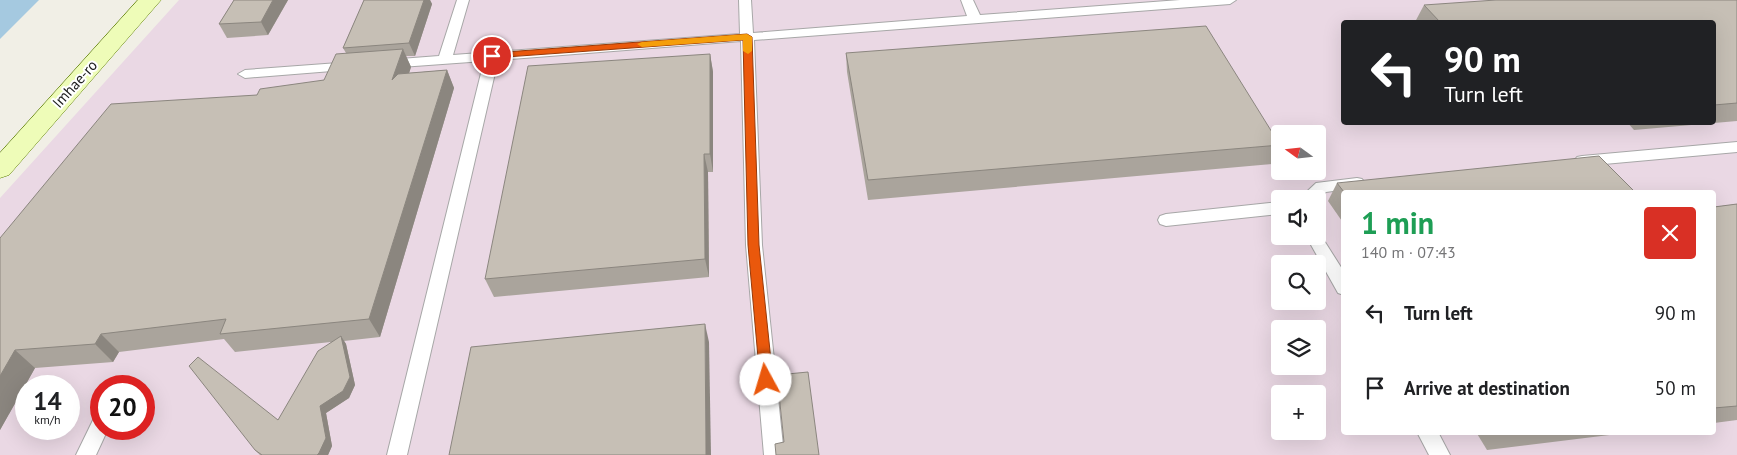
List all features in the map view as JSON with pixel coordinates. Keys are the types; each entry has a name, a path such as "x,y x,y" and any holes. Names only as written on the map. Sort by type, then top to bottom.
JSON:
{"street":[{"name":"Imhae-ro","path":"0,169 150,0"}],"lane":[{"path":"445,59 463,0"},
{"path":"745,0 754,245 774,455"},
{"path":"967,0 975,20"},
{"path":"245,74 1230,0"},
{"path":"397,455 492,56"},
{"path":"1569,163 1737,146"},
{"path":"1317,190 1322,186 1371,182"},
{"path":"1166,220 1271,209"},
{"path":"1319,245 1341,283"},
{"path":"1429,435 1440,455"},
{"path":"86,455 93,440"}],"shaded area":[{"path":"179,0 1737,0 1737,455 0,455 0,198"}],"water":[{"path":"0,0 39,0 0,39"}],"building":[{"path":"234,0 273,0 261,22 219,24"},
{"path":"364,0 424,0 409,43 343,48"},
{"path":"1496,0 1737,0 1737,103 1716,105 1716,20 1438,20 1424,5"},
{"path":"1206,26 1271,131 1271,146 868,180 846,53"},
{"path":"403,49 392,80 398,74 447,70 369,319 220,334 226,319 101,334 95,344 15,350 0,376 0,238 111,104 257,95 260,89 324,80 336,54"},
{"path":"710,54 710,154 704,154 705,259 485,279 528,66"},
{"path":"1599,156 1633,190 1342,190 1337,183"},
{"path":"1737,204 1737,406 1716,408 1716,207"},
{"path":"705,324 706,455 449,455 471,347"},
{"path":"341,336 350,377 343,391 320,406 326,438 317,455 262,455 255,450 189,366 198,357 278,420 318,351"},
{"path":"808,372 819,455 776,455 775,444 784,442 777,375"}],"slow traffic":[{"path":"642,44 747,37 748,51"}],"route":[{"path":"492,56 747,37 754,245 766,380"}]}
